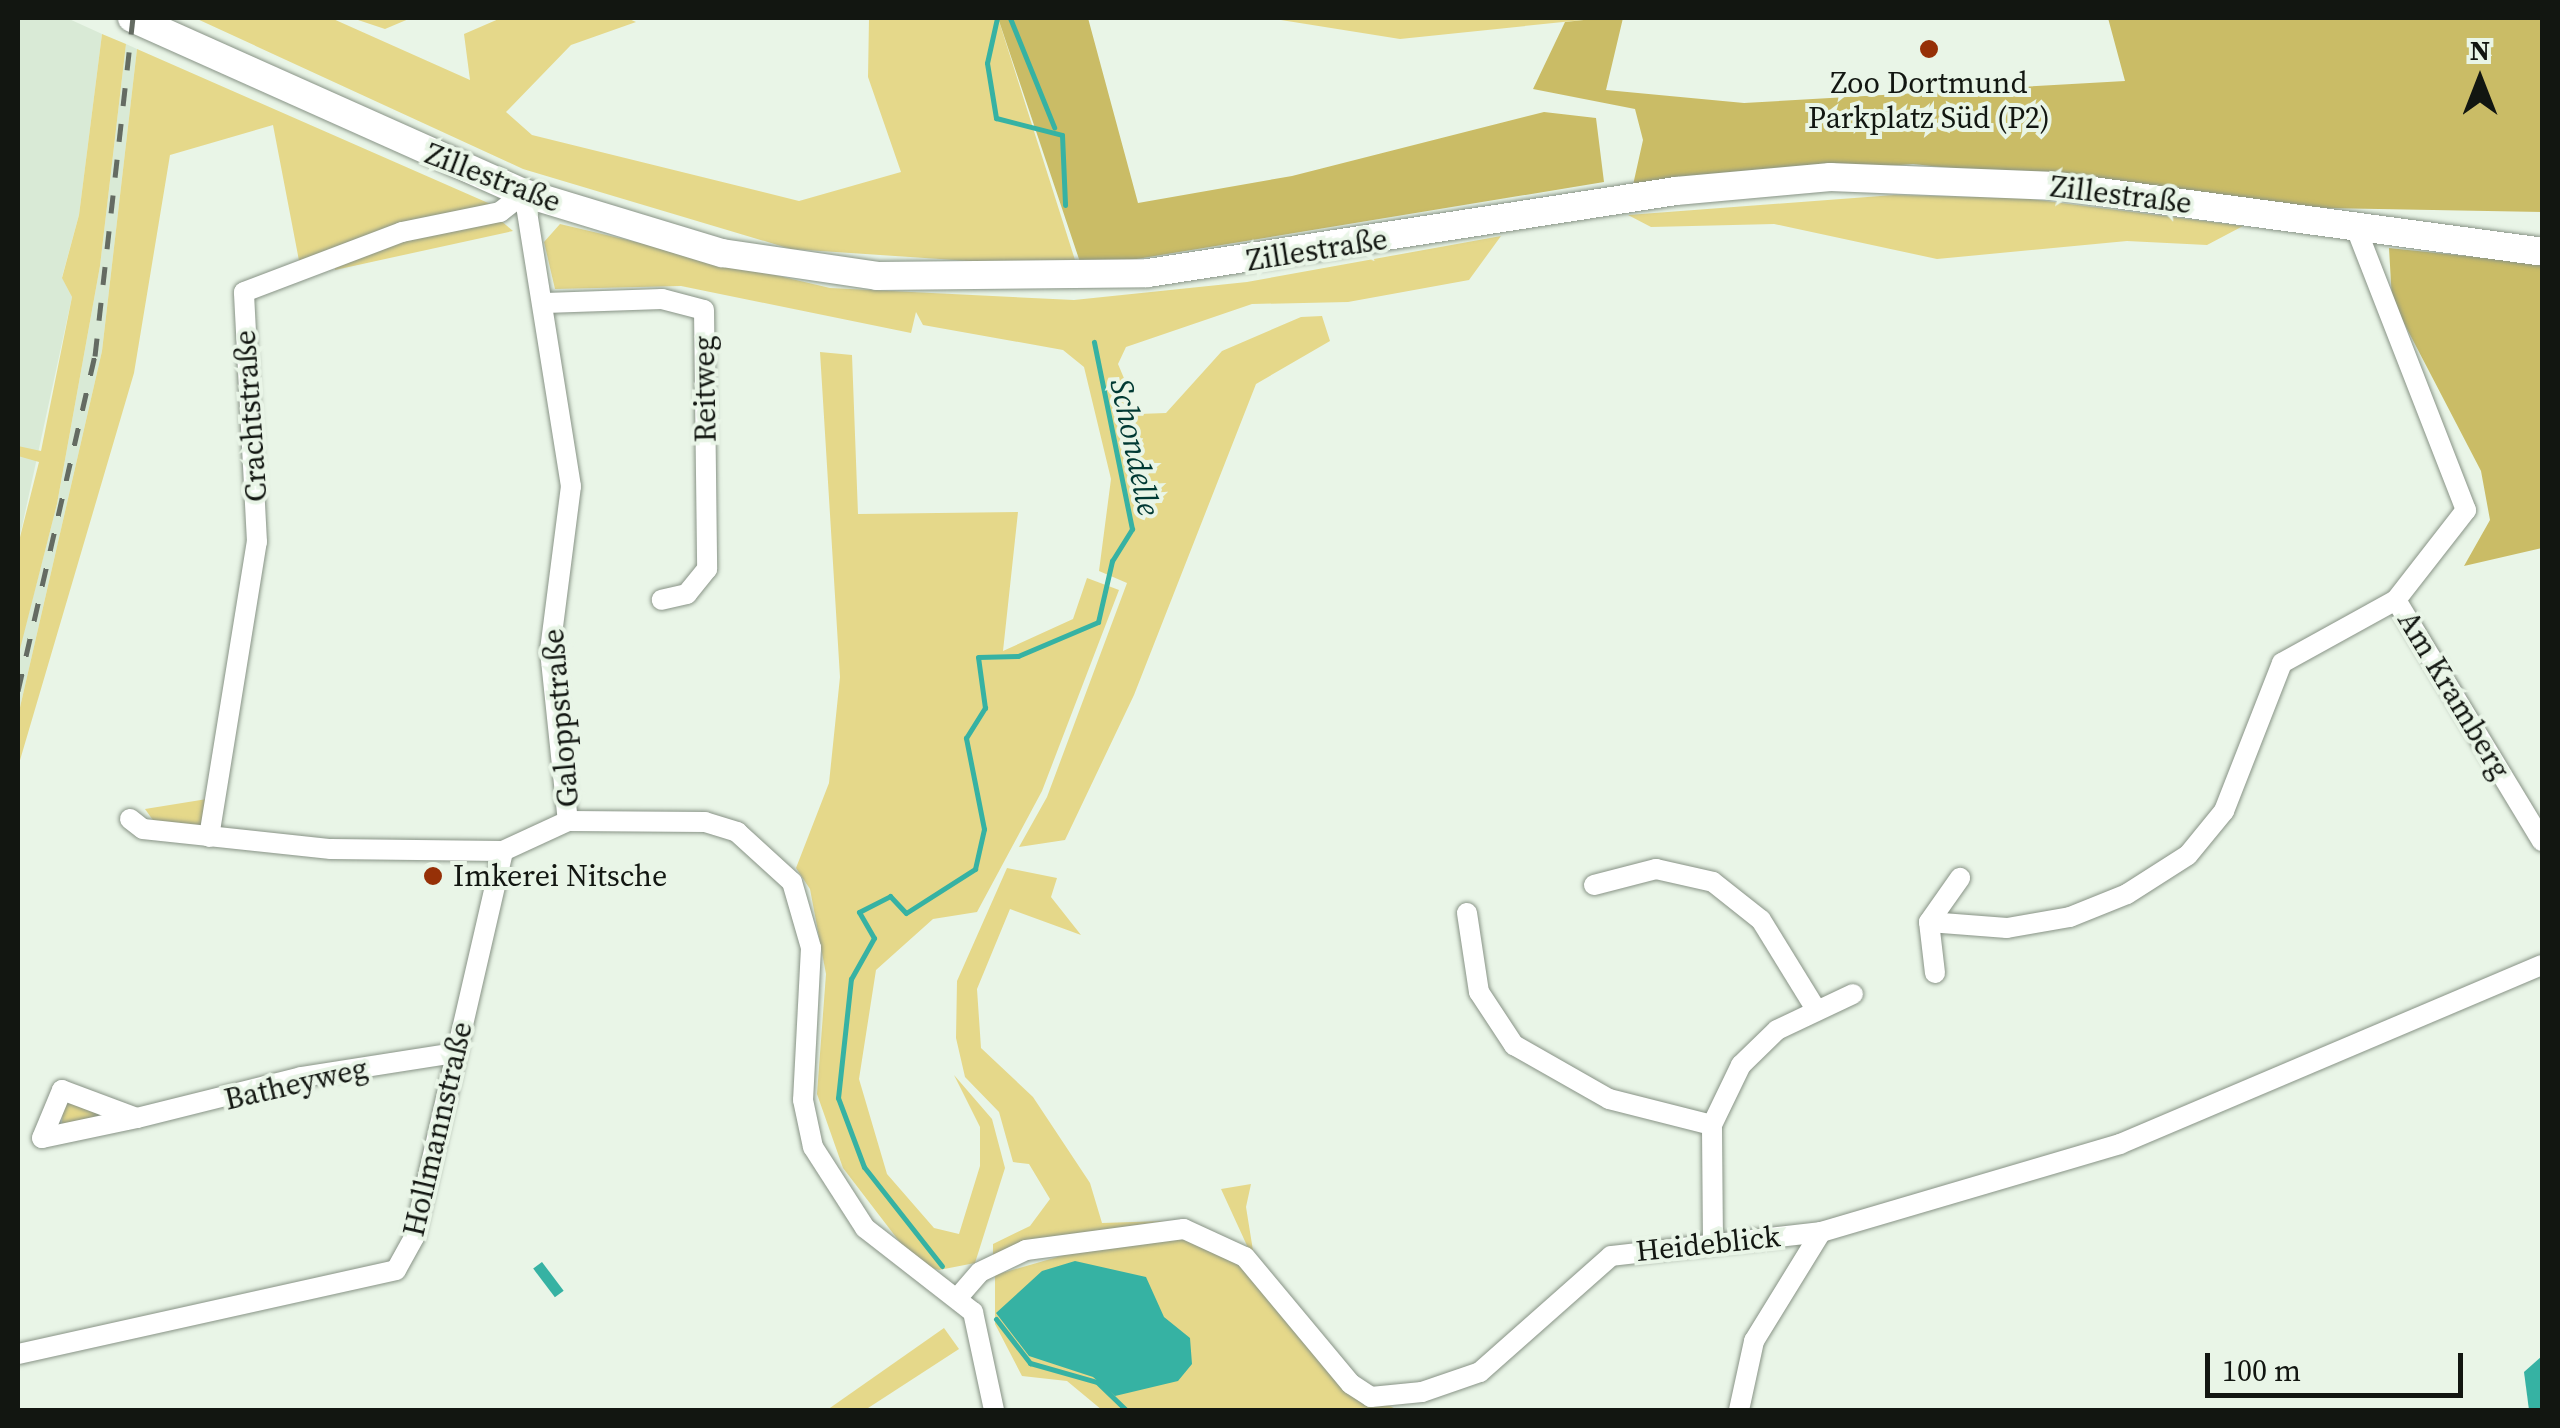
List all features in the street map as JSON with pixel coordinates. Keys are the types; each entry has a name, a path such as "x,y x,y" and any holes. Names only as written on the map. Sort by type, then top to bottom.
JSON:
{"main road":[{"name":"Zillestraße","path":"132,18 524,193 722,253 965,282 1224,265 1676,191 1830,176 2038,184 2542,252"}],"street":[{"name":"Galoppstraße","path":"524,193 546,303 571,486 550,651 568,821 704,822 736,832 792,882 812,948 802,1100 812,1147 881,1244 960,1294"},
{"name":"Crachtstraße","path":"209,837 257,542 244,292 402,232 500,212 524,193"},
{"name":"Am Kramberg","path":"2356,228 2466,510 2396,600 2542,841"},
{"name":"Reitweg","path":"546,303 662,299 704,310 708,568 686,594 662,600"},
{"path":"1929,922 2007,928 2070,917 2127,894 2188,854 2224,811 2282,663 2396,600"},
{"path":"130,818 209,837 502,852 568,821"},
{"name":"Hollmannstraße","path":"18,1354 396,1270 414,1237 502,852"},
{"path":"1594,885 1656,869 1713,882 1762,920 1814,1006"},
{"path":"1935,973 1929,922 1960,878"},
{"path":"1467,913 1478,992 1514,1044 1609,1099 1712,1125"},
{"name":"Heideblick","path":"960,1294 980,1272 1026,1250 1147,1231 1205,1234 1245,1257 1329,1367 1372,1397 1480,1372 1611,1256 1821,1232 2120,1144 2542,965"},
{"path":"1713,1244 1712,1125 1741,1066 1814,1006 1853,994"},
{"name":"Batheyweg","path":"137,1118 301,1077 455,1053"},
{"path":"1739,1410 1754,1341 1821,1232"},
{"path":"960,1294 974,1312 994,1410"}],"shaded area":[{"path":"18,18 67,18 102,34 79,215 62,277 72,297 18,545"},
{"path":"195,18 331,18 470,80 464,34 501,18 627,18 636,22 571,45 506,112 532,135 799,201 901,172 868,77 869,18 998,18 1075,260 1029,265 791,249 523,169"},
{"path":"352,18 411,18 385,29"},
{"path":"998,18 1088,18 1138,203 1292,176 1544,112 1596,118 1604,182 1082,268"},
{"path":"1269,18 1602,18 1400,39"},
{"path":"1623,18 1606,90 1744,103 2125,81 2108,18 2542,18 2542,212 2324,208 1913,164 1633,185 1643,140 1635,109 1533,89 1565,22"},
{"path":"102,34 126,44 100,266 57,504 18,657 18,545 39,462 18,456 18,446 41,451 72,297 62,278 79,215"},
{"path":"126,44 137,49 102,351 18,716 18,655 57,504 100,266"},
{"path":"137,49 495,206 301,271 273,125 170,155 134,373 18,767 18,716 102,351"},
{"path":"1894,195 2022,198 2243,226 2207,245 2127,241 1937,259 1774,224 1651,227 1628,215"},
{"path":"499,219 513,231 335,270 335,262 382,242"},
{"path":"560,224 830,288 1074,300 1247,282 1501,236 1469,280 1348,302 1252,304 1126,347 1118,364 1139,414 1166,413 1222,351 1301,317 1322,316 1330,341 1256,384 1134,695 1065,840 1019,847 1047,797 1127,583 1099,571 1111,479 1084,367 1063,350 923,325 916,312 911,333 681,286 555,289 544,242"},
{"path":"2389,248 2542,264 2542,548 2464,566 2490,520 2481,471 2392,300"},
{"path":"820,352 852,355 858,514 1018,512 1003,651 1073,619 1087,578 1119,590 1042,791 977,912 933,919 876,970 859,1079 887,1174 934,1228 959,1234 980,1166 980,1127 954,1075 992,1119 1005,1168 975,1263 939,1270 915,1262 843,1168 817,1094 826,974 810,889 796,868 829,783 840,677"},
{"path":"207,799 201,825 155,823 145,809"},
{"path":"1007,868 1057,878 1051,897 1081,935 1010,909 977,989 981,1048 1033,1097 1090,1183 1102,1223 1165,1221 1044,1239 993,1258 993,1244 1030,1226 1050,1199 1029,1164 1013,1162 999,1112 965,1077 956,1038 957,981"},
{"path":"63,1101 108,1115 62,1125"},
{"path":"1251,1184 1246,1207 1255,1263 1221,1189"},
{"path":"1147,1231 1234,1248 1371,1397 1398,1410 1102,1410 1067,1381 1022,1376 995,1324 995,1275"},
{"path":"944,1328 959,1349 865,1410 827,1410"}],"water":[{"path":"1075,1261 1146,1277 1164,1317 1190,1338 1192,1364 1178,1381 1115,1396 1093,1377 1029,1356 996,1313 1042,1271"},
{"path":"542,1262 564,1291 555,1297 533,1269"},
{"path":"2542,1356 2542,1410 2529,1410 2524,1372"}],"waterway":[{"name":"Schondelle","path":"997,18 987,63 996,118 1062,135 1065,205"},
{"path":"1010,18 1054,127"},
{"name":"Schondelle","path":"942,1266 864,1167 838,1098 851,979 874,938 859,912 890,896 906,913 975,869 984,829 966,738 985,708 978,657 1018,656 1098,622 1112,561 1132,529 1094,342"},
{"name":"Schondelle","path":"996,1319 1030,1363 1097,1382 1126,1410"}],"railway":[{"path":"18,691 95,356 133,18"}],"place":[{"name":"Zoo Dortmund Parkplatz Süd (P2)","path":"1929,49"},
{"name":"Imkerei Nitsche","path":"433,876"}]}
